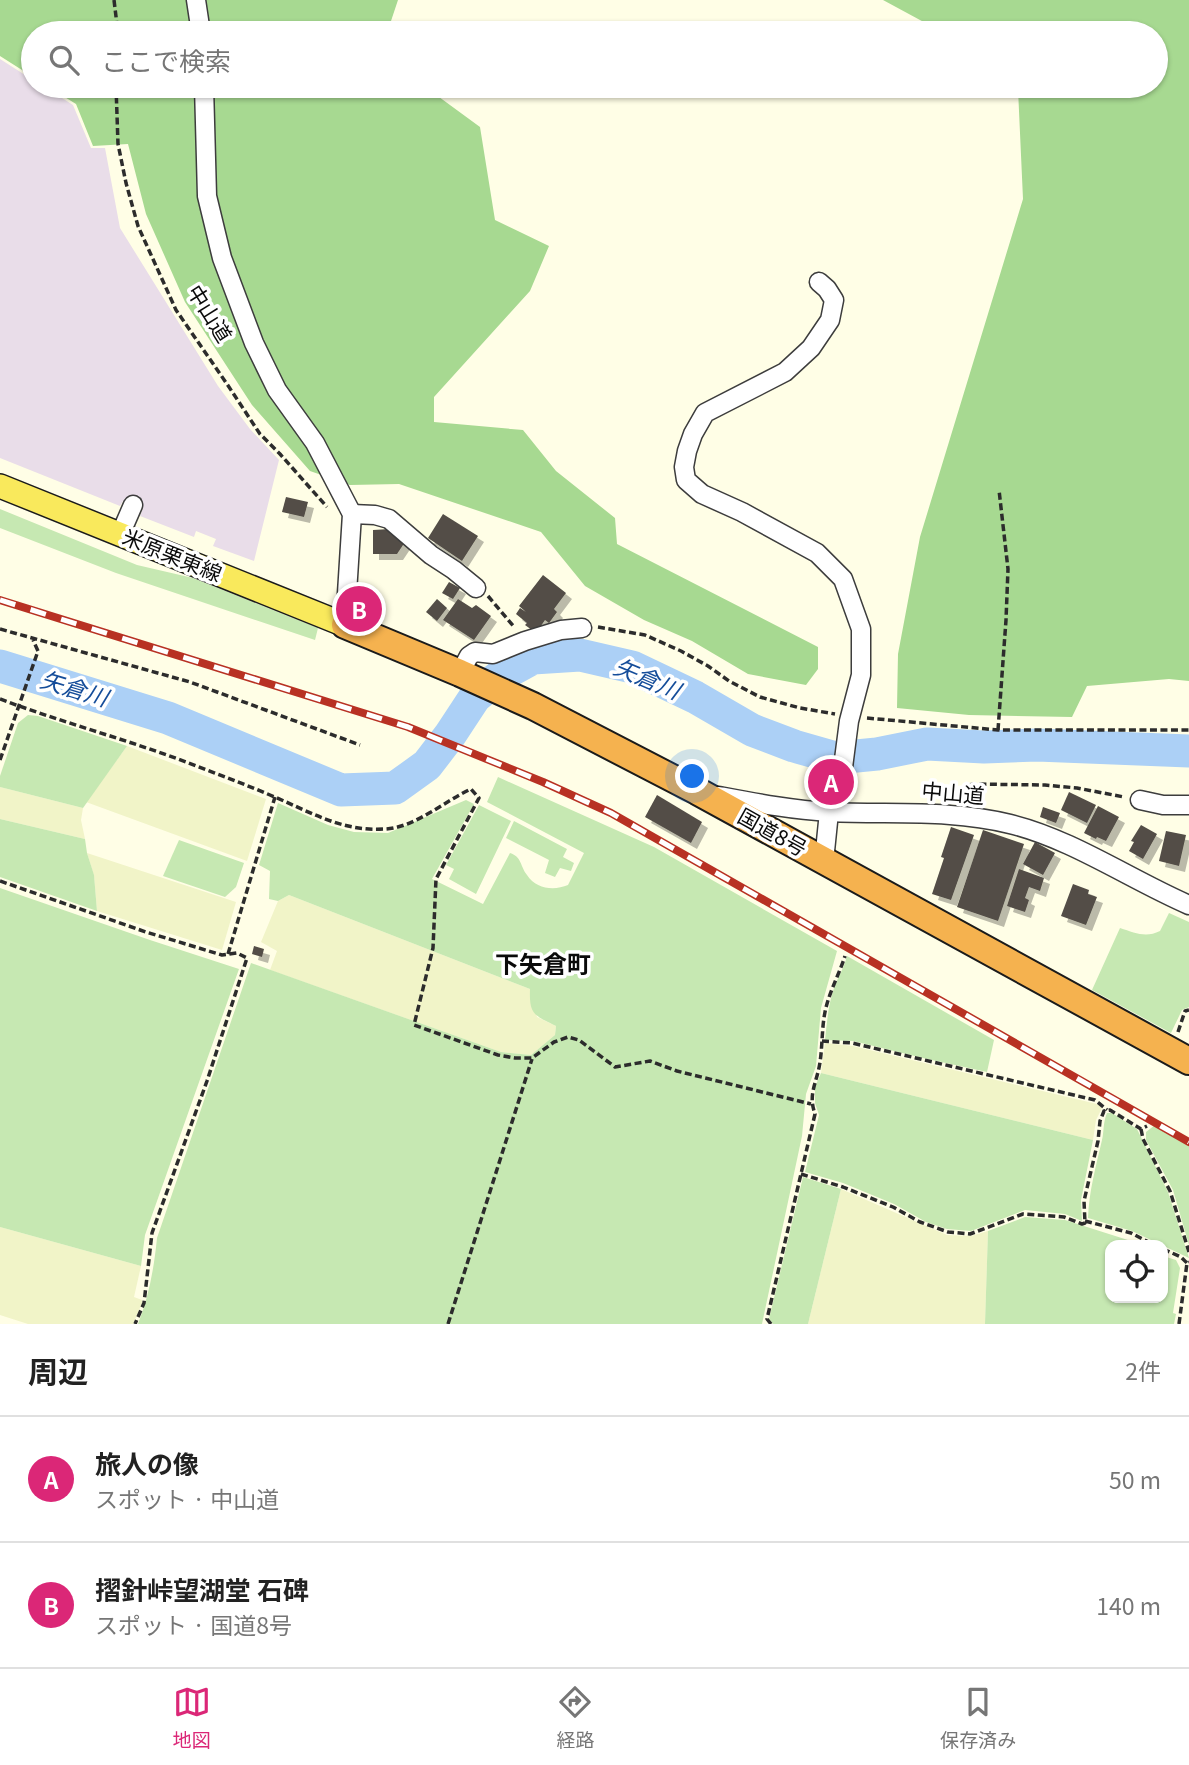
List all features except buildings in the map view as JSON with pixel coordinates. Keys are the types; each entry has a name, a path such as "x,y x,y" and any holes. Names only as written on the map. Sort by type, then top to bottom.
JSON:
{"highway":[{"name":"国道8号","path":"345,625 533,706 765,828 1189,1061"}],"main road":[{"name":"米原栗東線","path":"0,486 345,625"}],"street":[{"path":"196,0 199,21"},
{"path":"204,98 207,196 222,258 254,343 276,390 315,443 352,514 345,625"},
{"path":"819,282 834,300 830,320 811,348 785,372 705,413 693,434 684,467 686,480 702,494 743,512 817,553 843,579 861,628 862,675 850,719 842,775 829,812 824,861"},
{"path":"120,535 133,505"},
{"path":"352,514 389,519 431,555 476,588"},
{"path":"463,675 469,656 475,652 493,654 525,640 562,630 582,628"},
{"name":"中山道","path":"697,792 788,808 829,812 954,814 1012,824 1040,833 1189,905"},
{"path":"1140,800 1163,805 1189,805"},
{"path":"765,828 788,808"}],"path":[{"path":"114,0 117,21"},
{"name":"中山道","path":"116,98 118,144 138,226 176,310 260,434 334,515 352,514"},
{"path":"998,730 1008,569 999,490"},
{"path":"476,588 491,598 525,640"},
{"path":"582,628 594,627 645,635 681,650 760,697 850,719 998,730 1189,730"},
{"path":"0,629 190,682 360,745"},
{"path":"0,760 38,651 33,639"},
{"path":"0,699 183,761 330,822 359,828 388,829 415,821 471,789 479,798 436,879 433,948 414,1025 498,1055 532,1058"},
{"path":"954,814 962,787 973,783 1077,788 1140,800"},
{"path":"228,954 275,797"},
{"path":"0,881 146,932 222,955 237,953 247,958 199,1105 152,1233 144,1303 135,1324"},
{"path":"771,1324 767,1319 815,1114 811,1104 813,1084 818,1072 825,1014 831,988 845,956"},
{"path":"447,1324 532,1058 554,1042 568,1037 579,1041 615,1067 650,1061 677,1071 811,1104"},
{"path":"822,1041 852,1043 1095,1100 1141,1129 1143,1139 1170,1191 1189,1252"},
{"path":"1085,1221 1084,1200 1100,1121 1104,1111 1108,1110"},
{"path":"1141,1129 1147,1126"},
{"path":"801,1174 842,1187 948,1232 970,1234 1023,1214 1064,1217 1082,1224 1085,1221"},
{"path":"1085,1221 1131,1233 1144,1240"},
{"path":"1168,1251 1188,1263 1179,1324"}],"shaded area":[{"path":"0,59 21,72 21,98 62,98 73,105 91,148 105,148 120,228 218,386 250,429 279,460 254,561 213,546 216,539 196,531 194,537 140,516 143,508 123,501 120,506 0,458"}],"green space":[{"path":"0,0 398,0 391,21 21,21 21,69 0,56"},
{"path":"883,0 1189,0 1189,681 1169,679 1087,686 1072,717 969,715 897,708 898,654 920,537 1023,199 1018,98 1168,98 1168,21 922,21"},
{"path":"66,98 440,98 480,127 495,220 549,246 530,291 434,397 434,422 523,430 556,471 615,518 617,544 818,647 818,669 806,685 748,674 692,641 644,620 585,586 541,532 399,484 350,485 310,471 252,405 185,302 146,214 128,144 93,146 76,104"},
{"path":"0,509 137,565 193,578 318,628 315,640 116,573 0,528"},
{"path":"28,715 127,746 83,808 0,787 0,776 18,723"},
{"path":"127,746 266,799 247,861 86,802"},
{"path":"498,777 654,847 837,951 821,1008 816,1066 806,1094 802,1136 762,1324 138,1324 150,1282 157,1238 251,963 501,1052 531,1055 555,1035 556,1026 534,1013 530,989 289,895 278,901 269,899 270,871 259,865 278,803 328,825 354,832 388,833 466,800 474,804 432,879 483,904 510,853 519,859 531,880 540,886 557,888 568,885 584,853 487,802"},
{"path":"0,787 83,808 81,820 85,839 0,819"},
{"path":"479,805 511,821 476,894 449,879 454,869 446,865"},
{"path":"0,819 85,839 94,875 97,911 0,877"},
{"path":"514,821 567,849 563,857 574,863 571,871 560,868 555,877 545,873 549,860 506,838"},
{"path":"179,840 244,863 236,887 225,897 163,876"},
{"path":"87,853 236,902 222,950 97,911 94,876"},
{"path":"0,888 239,969 145,1235 141,1266 0,1227"},
{"path":"289,895 530,989 537,1017 556,1026 555,1035 531,1055 501,1052 270,970 277,951 261,942 278,901"},
{"path":"1169,913 1189,922 1189,1007 1182,1010 1171,1033 1092,990 1120,928 1140,934 1155,933 1160,931"},
{"path":"847,956 994,1040 987,1072 853,1041 825,1040 832,994"},
{"path":"825,1043 853,1046 1097,1104 1102,1108 1096,1120 1093,1140 821,1073"},
{"path":"821,1073 1093,1140 1081,1200 1082,1221 1065,1214 1025,1210 971,1231 947,1229 843,1183 805,1172 819,1115 815,1103 815,1087"},
{"path":"1107,1113 1112,1113 1137,1129 1168,1192 1189,1258 1168,1248 1168,1240 1151,1240 1132,1231 1088,1218 1091,1188"},
{"path":"1155,1125 1189,1145 1189,1245 1173,1190 1146,1140 1146,1132"},
{"path":"803,1177 841,1189 808,1324 773,1324 769,1319"},
{"path":"841,1189 947,1235 971,1236 988,1231 985,1324 808,1324"},
{"path":"1025,1217 1065,1220 1128,1240 1105,1240 1105,1303 1168,1303 1168,1258 1176,1260 1180,1268 1173,1313 1176,1314 1174,1324 985,1324 988,1231"},
{"path":"0,1227 141,1266 134,1297 142,1300 142,1303 133,1324 28,1324 0,1315"}],"waterway":[{"name":"矢倉川","path":"0,666 168,718 341,790 395,788 427,765 475,697 500,676 533,658 580,655 632,667 695,697 752,730 836,758 877,754 927,744 1189,751"}],"railway":[{"path":"0,600 408,727 543,782 611,813 1189,1142"}],"place":[{"name":"摺針峠望湖堂 石碑","path":"359,609"},
{"name":"旅人の像","path":"831,782"}],"district":[{"name":"下矢倉町","path":"543,965"}]}
